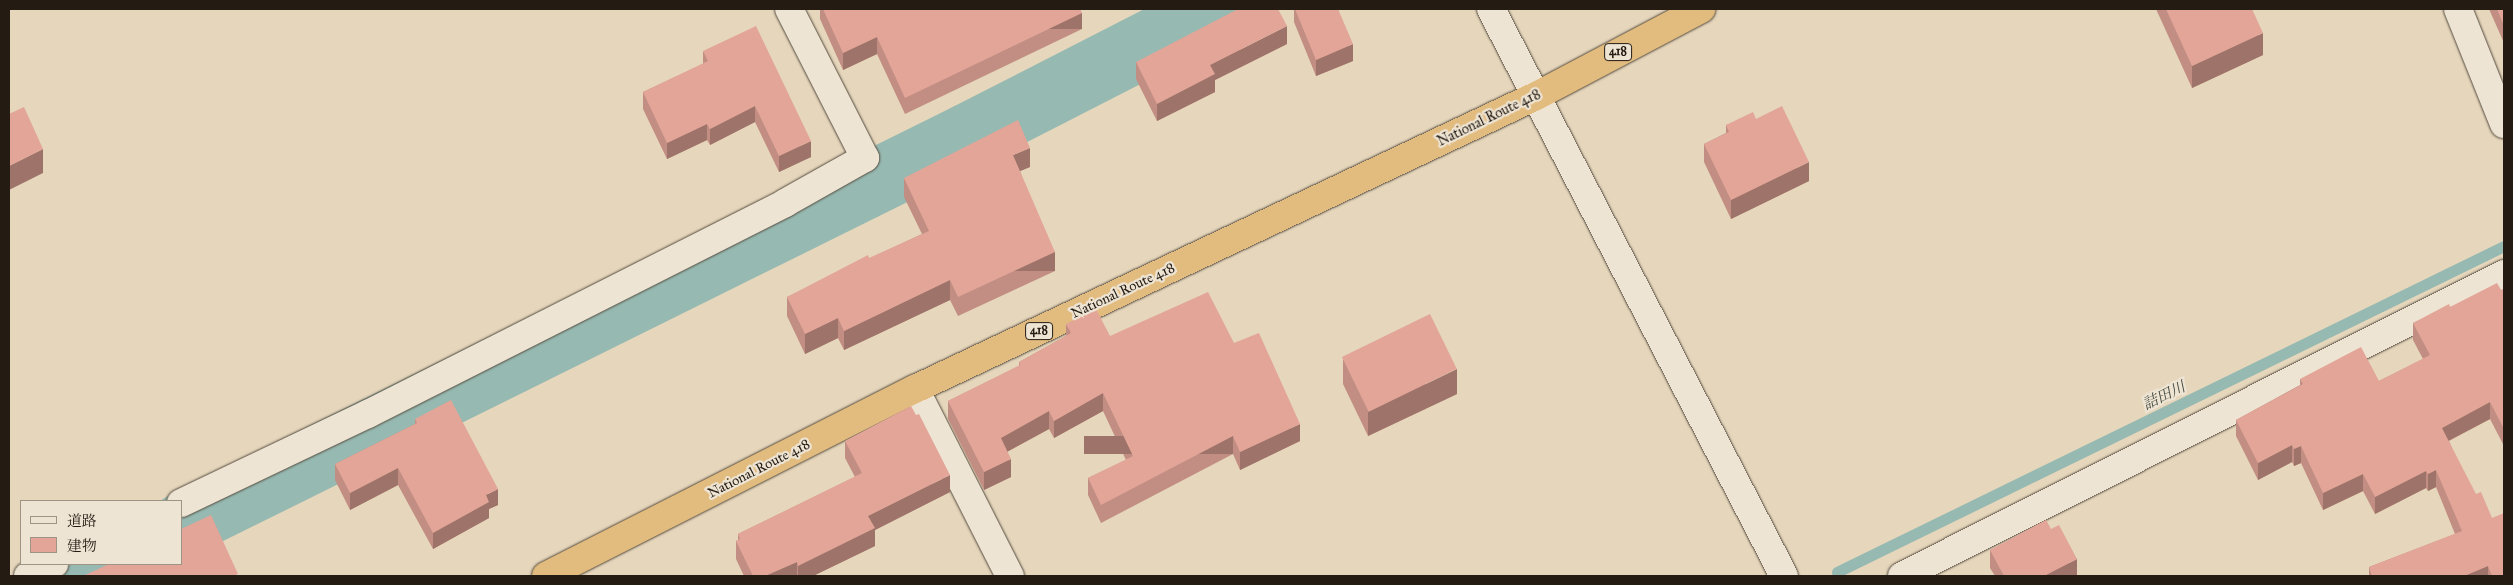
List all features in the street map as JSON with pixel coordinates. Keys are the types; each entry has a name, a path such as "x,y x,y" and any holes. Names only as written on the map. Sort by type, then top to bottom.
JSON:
{"highway":[{"name":"National Route 418","path":"546,576 915,389 1536,96 1700,9"}],"street":[{"path":"182,503 368,414 785,203 865,158 789,9"},
{"path":"1491,9 1784,576"},
{"path":"2458,9 2503,119"},
{"path":"1902,576 2504,274"},
{"path":"915,389 1010,576"},
{"path":"28,576 52,565"}],"building":[{"path":"823,9 1080,9 1082,13 905,98 877,37 843,53"},
{"path":"1238,9 1278,9 1287,26 1210,65 1215,74 1157,104 1136,62"},
{"path":"1295,9 1338,9 1353,44 1316,60"},
{"path":"2166,9 2252,9 2263,33 2192,66"},
{"path":"2497,9 2504,9 2504,26"},
{"path":"756,26 811,141 779,156 755,106 710,129 707,124 667,143 643,92 708,61 703,51"},
{"path":"1782,106 1809,162 1731,200 1704,144 1729,132 1726,125 1753,112 1756,119"},
{"path":"24,107 43,149 9,166 9,114"},
{"path":"1018,120 1030,148 1013,155 1055,252 958,297 950,280 844,331 838,318 805,334 787,297 868,255 869,258 929,231 904,178"},
{"path":"2497,283 2501,290 2504,289 2504,429 2490,402 2442,428 2476,494 2481,492 2492,518 2504,513 2504,576 2492,576 2488,566 2464,576 2372,576 2369,567 2462,531 2436,470 2428,474 2426,471 2375,497 2363,474 2323,493 2301,446 2294,449 2292,445 2258,463 2236,420 2303,384 2300,379 2361,347 2379,381 2430,355 2413,323 2449,304 2450,307"},
{"path":"1208,292 1234,343 1259,333 1300,424 1240,452 1233,436 1101,505 1088,478 1133,456 1103,393 1054,421 1049,411 1001,438 1011,459 984,472 948,401 1020,365 1019,362 1071,333 1066,324 1096,309 1110,336"},
{"path":"1430,314 1457,369 1369,412 1342,357"},
{"path":"451,400 498,489 486,495 489,502 433,533 398,468 350,493 335,464 417,423 415,419"},
{"path":"911,406 916,415 919,414 950,475 868,516 875,528 798,566 797,562 765,576 753,576 736,541 740,539 738,534 862,473 845,441"},
{"path":"211,515 238,574 233,576 83,576 107,565 182,565 182,529"},
{"path":"2046,520 2051,529 2059,525 2077,559 2044,576 2004,576 1990,550"}],"waterway":[{"path":"182,525 968,135 1214,9"},
{"name":"詰田川","path":"1837,572 2504,246"},
{"path":"78,576 101,565"}]}
